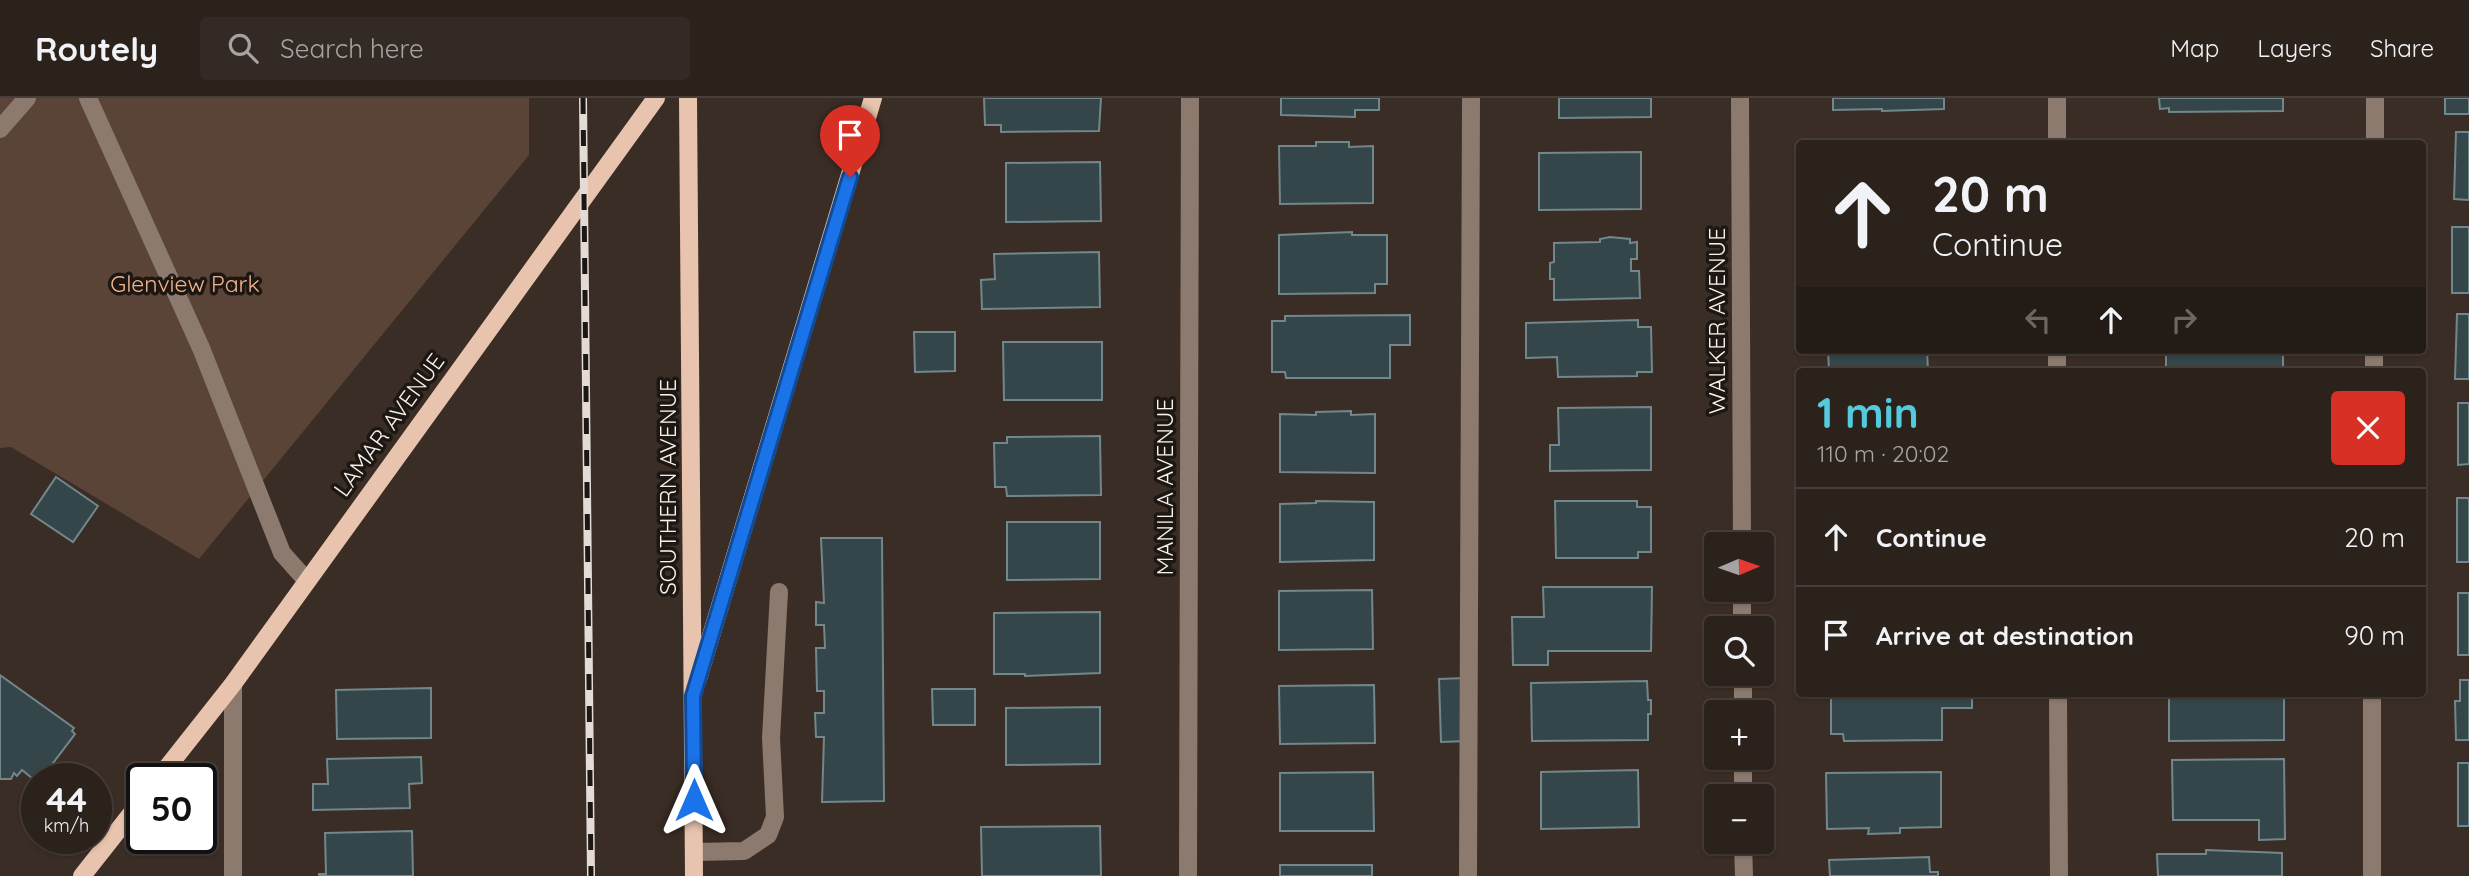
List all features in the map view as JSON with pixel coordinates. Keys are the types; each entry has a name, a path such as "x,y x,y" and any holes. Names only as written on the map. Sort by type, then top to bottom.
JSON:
{"main road":[{"name":"LAMAR AVENUE","path":"171,763 233,684 656,98"},
{"name":"SOUTHERN AVENUE","path":"688,98 694,876"},
{"path":"693,696 873,98"},
{"path":"82,876 126,820"}],"street":[{"path":"0,129 27,98"},
{"path":"88,98 201,348 282,553 307,581"},
{"name":"MANILA AVENUE","path":"1188,876 1190,98"},
{"path":"1468,876 1471,98"},
{"name":"WALKER AVENUE","path":"1740,98 1742,532"},
{"path":"2057,98 2057,140"},
{"path":"2375,98 2375,140"},
{"path":"694,852 744,850 768,835 775,817 771,738 779,593"},
{"path":"233,684 233,876"},
{"path":"2058,697 2059,876"},
{"path":"2372,697 2372,876"},
{"path":"1744,854 1744,876"}],"green space":[{"name":"Glenview Park","path":"0,98 529,98 529,155 199,559 11,447 0,448"}],"building":[{"path":"984,98 1101,98 1099,131 1001,132 1001,125 985,125"},
{"path":"1281,98 1379,98 1379,110 1355,110 1355,117 1281,115"},
{"path":"1559,98 1651,98 1651,117 1559,118"},
{"path":"1833,98 1944,98 1944,109 1833,110"},
{"path":"2159,98 2283,98 2283,111 2169,112 2169,108 2160,109"},
{"path":"2445,98 2469,98 2469,114 2445,114"},
{"path":"2456,132 2469,132 2469,200 2454,199"},
{"path":"1316,142 1349,142 1349,147 1373,146 1373,203 1280,204 1279,146 1316,146"},
{"path":"1641,152 1641,209 1539,210 1539,153"},
{"path":"1100,162 1101,221 1006,222 1006,163"},
{"path":"2452,227 2469,227 2469,293 2452,293"},
{"path":"1352,232 1352,235 1387,235 1387,284 1375,284 1375,293 1279,294 1279,235"},
{"path":"1600,239 1630,239 1630,243 1637,242 1637,259 1631,259 1631,271 1639,271 1640,298 1554,300 1554,279 1550,279 1550,263 1554,262 1554,243 1600,242"},
{"path":"1099,252 1100,307 982,309 981,280 995,279 994,254"},
{"path":"2457,314 2469,314 2469,379 2455,379"},
{"path":"1410,315 1410,345 1390,345 1390,378 1286,378 1285,372 1272,372 1272,321 1285,321 1285,316"},
{"path":"1638,320 1638,327 1651,327 1652,372 1637,372 1637,376 1558,377 1557,357 1526,358 1526,323"},
{"path":"914,332 955,332 955,371 915,372"},
{"path":"1003,342 1102,342 1102,400 1004,400"},
{"path":"1828,354 1927,354 1928,368 1829,368"},
{"path":"2166,354 2283,354 2283,368 2166,368"},
{"path":"2458,403 2469,403 2469,464 2458,465"},
{"path":"1651,407 1651,470 1550,471 1550,445 1559,445 1558,408"},
{"path":"1351,411 1351,415 1375,414 1375,473 1280,472 1280,414 1316,415 1316,412"},
{"path":"1100,436 1101,495 1007,496 1006,487 995,487 994,443 1007,443 1007,437"},
{"path":"56,477 98,506 73,542 31,514"},
{"path":"2457,498 2469,498 2469,562 2457,562"},
{"path":"1316,501 1374,502 1374,560 1280,562 1280,504"},
{"path":"1555,501 1637,501 1637,507 1651,507 1651,552 1638,552 1638,558 1556,558"},
{"path":"1007,522 1100,522 1100,579 1007,580"},
{"path":"821,538 882,538 884,801 822,802 824,737 816,737 815,713 824,713 824,691 817,691 816,648 825,648 824,625 816,625 816,602 824,603"},
{"path":"1543,587 1652,587 1651,651 1548,651 1548,665 1513,665 1512,617 1544,617"},
{"path":"1372,590 1373,649 1279,650 1279,591"},
{"path":"2458,593 2469,593 2469,655 2458,655"},
{"path":"1100,612 1100,673 1025,676 994,674 994,613"},
{"path":"0,675 74,728 72,731 75,734 53,763 21,763 21,771 17,776 14,773 11,779 0,779"},
{"path":"1465,678 1467,741 1441,742 1439,679"},
{"path":"2460,680 2469,680 2469,740 2456,740 2455,701 2460,701"},
{"path":"1647,681 1648,700 1651,700 1648,740 1532,741 1531,683"},
{"path":"1374,685 1375,743 1280,744 1279,686"},
{"path":"431,688 431,738 337,739 336,690"},
{"path":"932,689 975,689 975,725 933,725"},
{"path":"1831,697 1972,697 1972,708 1942,708 1942,740 1844,741 1843,734 1831,734"},
{"path":"2169,697 2284,697 2284,740 2169,741"},
{"path":"1100,707 1100,764 1006,765 1006,708"},
{"path":"421,757 422,783 409,784 410,808 313,810 313,784 328,784 327,759"},
{"path":"2284,759 2285,839 2259,840 2259,820 2173,820 2172,760"},
{"path":"2458,763 2469,763 2469,826 2458,826"},
{"path":"1638,770 1639,827 1541,829 1541,772"},
{"path":"1373,772 1374,831 1280,831 1280,773"},
{"path":"1941,772 1941,827 1900,828 1900,833 1868,834 1869,828 1827,829 1826,773"},
{"path":"1100,826 1101,876 982,876 981,827"},
{"path":"412,831 413,876 319,876 326,874 325,833"},
{"path":"2206,850 2282,853 2282,876 2158,876 2157,854 2206,854"},
{"path":"1929,857 1930,872 1938,872 1938,876 1830,876 1829,860"},
{"path":"1280,865 1372,865 1372,876 1280,876"}],"railway":[{"path":"583,98 591,876"}],"route":[{"path":"694,800 693,696 850,177"}]}
